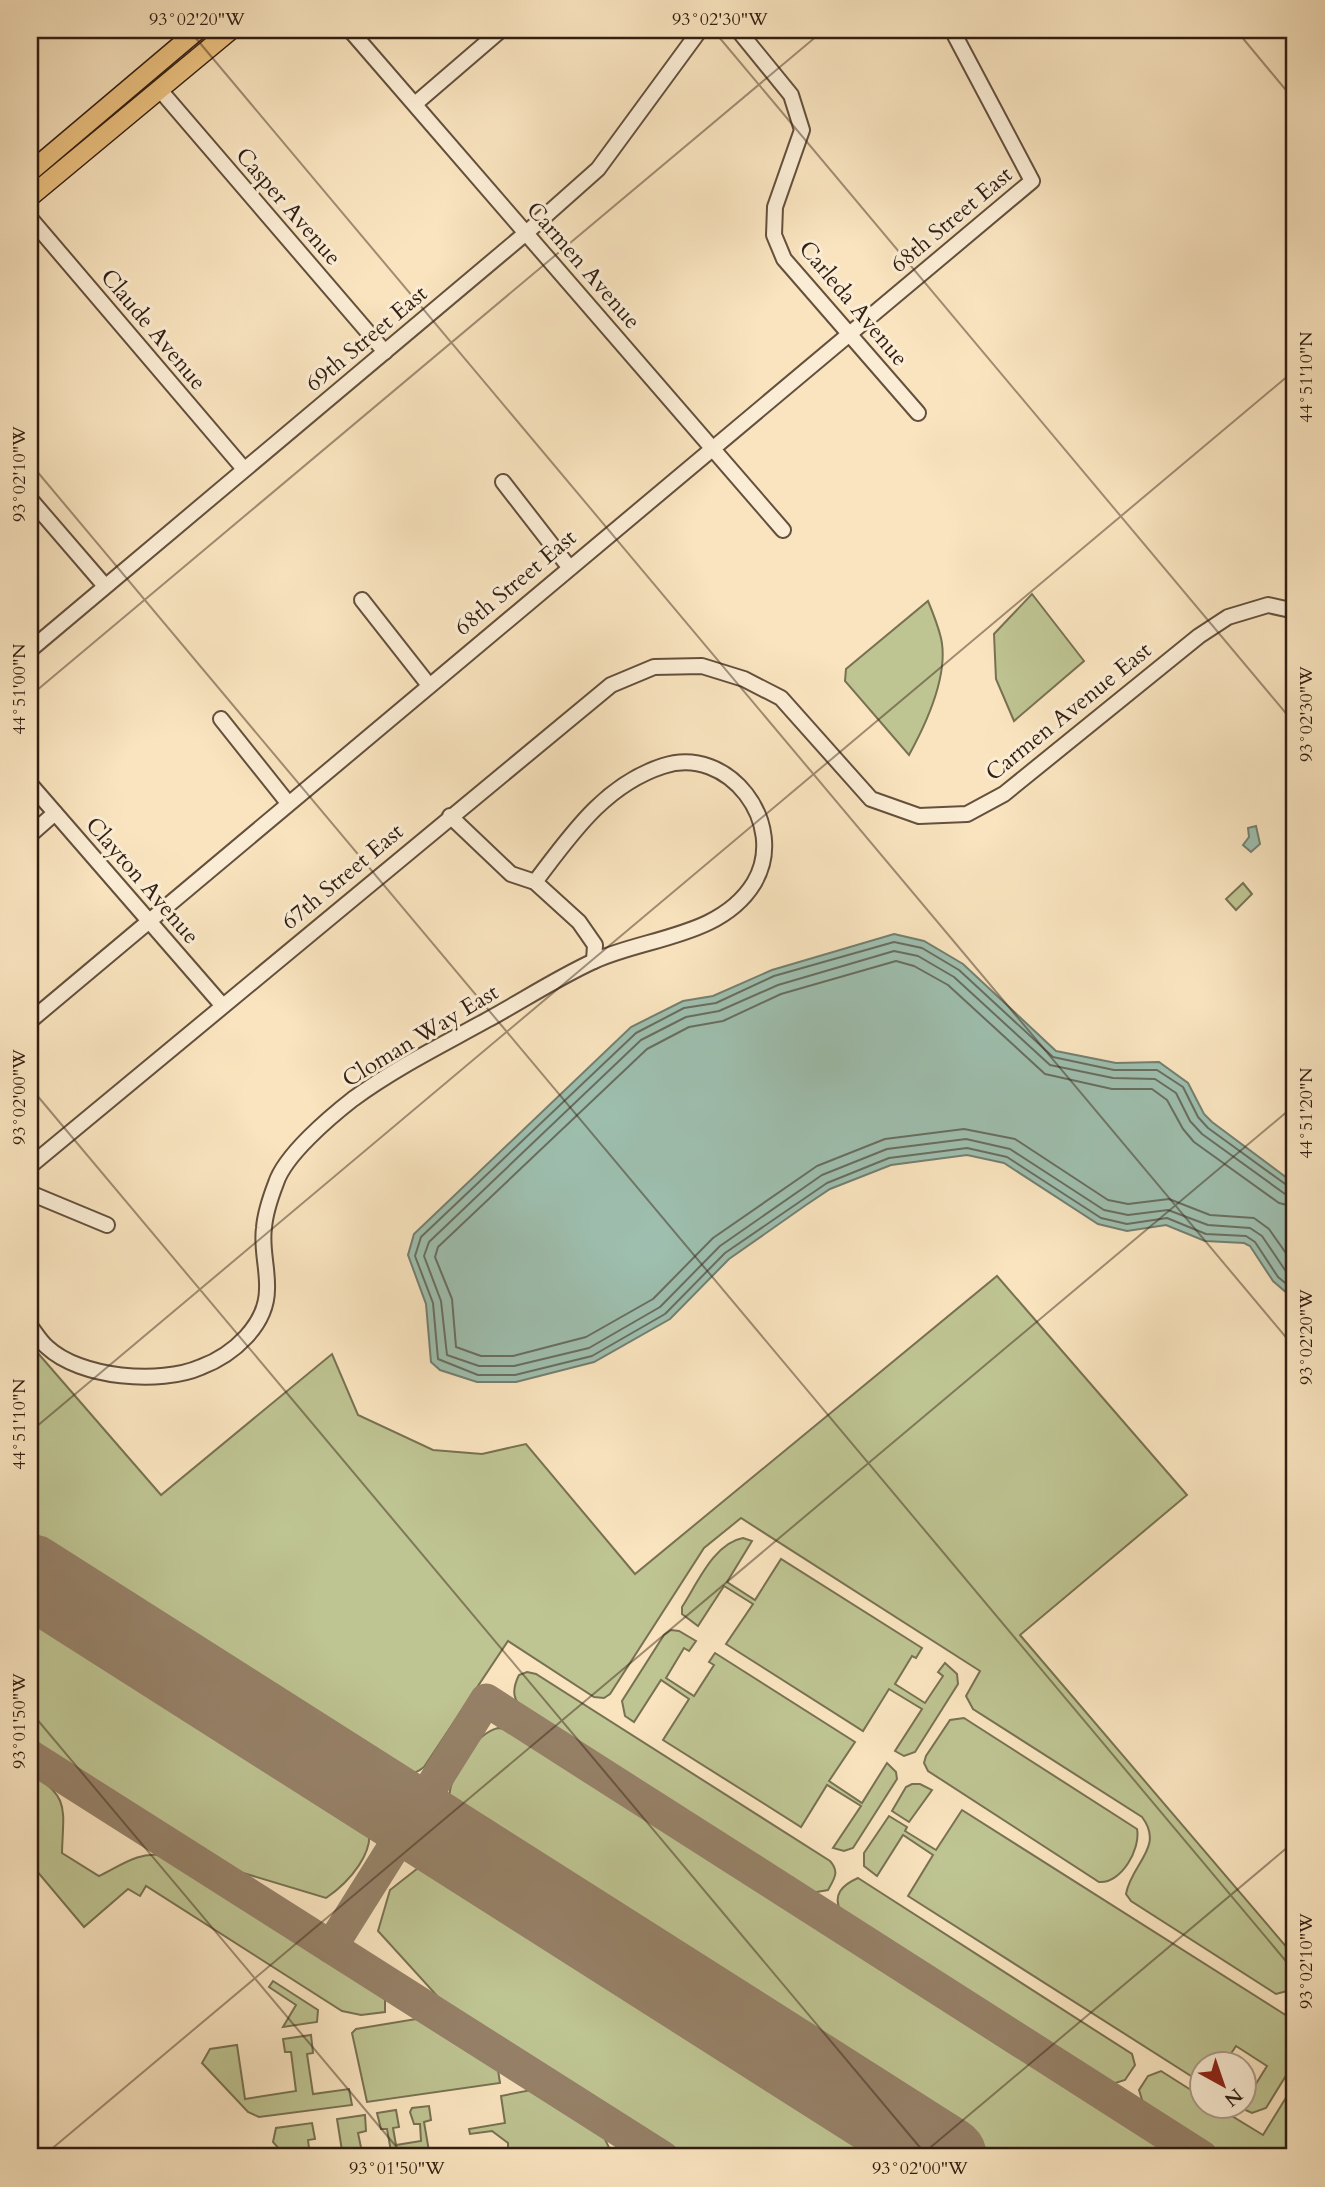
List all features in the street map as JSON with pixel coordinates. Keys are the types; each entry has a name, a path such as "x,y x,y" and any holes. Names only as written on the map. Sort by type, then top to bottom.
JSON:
{"main road":[{"path":"30,172 198,30"},
{"path":"30,197 231,30"}],"street":[{"name":"Carmen Avenue","path":"350,30 783,530"},
{"path":"415,104 501,30"},
{"name":"69th Street East","path":"30,650 526,233 598,169 700,30"},
{"name":"Carleda Avenue","path":"738,30 792,95 802,131 775,207 774,235 784,259 847,335 918,413"},
{"name":"68th Street East","path":"30,1021 428,684 1032,181 952,30"},
{"path":"1290,30 1295,33"},
{"name":"Casper Avenue","path":"160,90 385,352"},
{"name":"Claude Avenue","path":"30,218 244,469"},
{"path":"503,482 569,567"},
{"path":"30,499 105,586"},
{"path":"362,600 428,684"},
{"name":"Carmen Avenue East","path":"702,666 744,679 781,698 871,799 919,816 967,814 1004,794 1199,636 1228,617 1268,605 1295,611"},
{"name":"67th Street East","path":"30,1166 611,685 654,667 702,666"},
{"path":"221,719 288,803"},
{"name":"Cloman Way East","path":"30,1326 48,1348 90,1371 150,1377 200,1368 233,1349 261,1319 268,1293 264,1229 277,1179 321,1124 377,1082 594,961 706,926 742,900 756,878 763,853 762,821 741,785 704,763 664,765 617,789 581,821 535,882"},
{"name":"Clayton Avenue","path":"30,784 222,1005"},
{"path":"30,835 55,813"},
{"path":"450,816 511,874 535,882 579,922 595,945 594,961"},
{"path":"30,1192 107,1225"}],"green space":[{"path":"1032,594 1084,661 1014,721 996,679 994,634"},
{"path":"928,601 941,638 942,667 929,714 909,755 845,681 846,669"},
{"path":"1243,883 1252,894 1236,910 1226,899"},
{"path":"997,1276 1187,1495 1020,1635 1295,1957 1295,1984 1287,1991 1276,1994 1131,1901 1126,1894 1129,1883 1144,1856 1150,1837 1142,1817 973,1709 966,1696 980,1671 741,1518 704,1548 610,1694 604,1698 594,1697 508,1641 424,1767 407,1774 388,1771 30,1542 30,1344 161,1495 332,1354 358,1415 433,1450 482,1454 526,1444 635,1574"},
{"path":"743,1538 752,1541 727,1582 755,1600 781,1559 922,1648 916,1658 912,1656 895,1684 925,1703 943,1676 938,1672 945,1663 957,1674 958,1684 915,1752 904,1756 895,1751 922,1709 889,1689 863,1731 726,1644 753,1604 724,1586 698,1626 682,1614 682,1607 715,1556 733,1541"},
{"path":"30,1609 367,1823 369,1834 365,1855 352,1875 326,1898 240,1872 30,1739"},
{"path":"671,1630 679,1631 696,1641 689,1651 684,1648 666,1678 694,1696 714,1665 709,1662 715,1653 855,1742 829,1781 862,1803 887,1763 896,1772 897,1779 853,1848 844,1851 833,1848 861,1806 827,1785 801,1827 663,1740 689,1699 661,1680 634,1722 625,1716 622,1701 664,1635"},
{"path":"527,1672 536,1674 830,1861 835,1872 828,1890 811,1893 526,1713 518,1704 514,1691 519,1675"},
{"path":"964,1718 1137,1829 1133,1855 1122,1871 1107,1881 1099,1882 928,1771 924,1763 926,1756 950,1720"},
{"path":"498,1728 511,1730 1182,2157 1000,2157 465,1819 449,1797 454,1777 472,1746"},
{"path":"30,1772 52,1789 62,1806 62,1853 99,1876 138,1857 164,1856 385,1999 385,2012 361,2015 342,2011 146,1886 140,1896 128,1889 84,1927 30,1863"},
{"path":"920,1784 932,1790 909,1822 892,1811 906,1787"},
{"path":"962,1810 1295,2021 1295,2061 1266,2108 1258,2111 1258,2081 1267,2066 1258,2060 1258,2050 1242,2050 1236,2046 1233,2050 1188,2050 1188,2074 908,1896 933,1855 903,1835 877,1876 864,1866 864,1853 889,1816 907,1827 905,1831 936,1850"},
{"path":"427,1861 893,2157 690,2157 439,1998 378,1931 390,1890"},
{"path":"858,1878 1132,2054 1135,2065 1125,2080 1112,2084 841,1912 838,1906 840,1891"},
{"path":"273,1981 318,2010 317,2022 283,2027 296,2005 269,1987"},
{"path":"416,2019 498,2070 500,2083 367,2102 352,2033 356,2029"},
{"path":"311,2035 313,2053 307,2054 313,2094 349,2089 352,2105 259,2117 248,2112 202,2063 210,2049 237,2045 245,2099 296,2091 291,2052 285,2052 283,2039"},
{"path":"1161,2071 1188,2088 1188,2120 1238,2120 1263,2135 1295,2083 1295,2157 1227,2157 1143,2103 1139,2090 1148,2076"},
{"path":"531,2090 604,2137 611,2152 575,2157 467,2157 508,2151 508,2143 492,2131 470,2134 469,2129 505,2123 501,2096"},
{"path":"429,2106 431,2120 424,2122 430,2157 392,2157 387,2129 381,2129 377,2113 396,2110 399,2127 393,2128 396,2145 421,2141 420,2124 414,2124 410,2112 412,2108"},
{"path":"365,2115 366,2131 358,2133 363,2157 343,2157 337,2119"},
{"path":"312,2123 315,2139 308,2140 309,2148 316,2148 317,2157 286,2157 273,2142 276,2128"}],"water":[{"path":"1256,826 1260,844 1251,852 1243,845 1249,837 1248,828"},
{"path":"894,934 924,941 963,964 1056,1051 1116,1063 1159,1062 1188,1083 1204,1114 1212,1122 1295,1184 1295,1300 1273,1281 1250,1246 1244,1243 1205,1241 1166,1225 1127,1231 1098,1224 1004,1163 967,1155 891,1165 830,1189 729,1259 670,1319 594,1362 516,1382 477,1382 440,1370 431,1362 426,1304 408,1255 414,1234 631,1027 683,1001 713,996 772,970"}],"taxiway":[{"path":"331,1947 486,1700 1202,2157"},
{"path":"30,1756 662,2157"}],"runway":[{"path":"30,1575 946,2157"}]}
